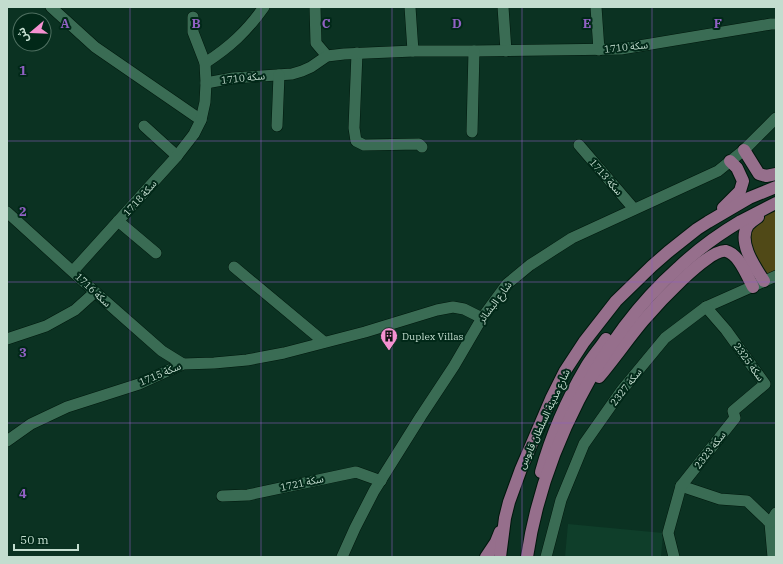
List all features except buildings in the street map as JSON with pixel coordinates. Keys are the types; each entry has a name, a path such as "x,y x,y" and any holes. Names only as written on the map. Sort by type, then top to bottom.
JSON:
{"main road":[{"path":"744,150 759,174 766,176 776,174"},
{"path":"708,222 740,191 743,181 737,168 730,161"},
{"name":"شارع مدينة السلطان قابوس","path":"500,557 505,518 520,469 551,398 565,371 584,342 616,301 652,266 708,222 749,198 776,187"},
{"path":"527,557 538,507 547,476 562,436 577,404 607,352 636,311 678,267 727,230 776,203"},
{"path":"764,281 747,252 744,237 748,226 776,203"},
{"path":"577,404 643,322 676,285 703,262 715,254 725,251 733,254 741,263 753,287"},
{"path":"520,557 528,518 546,456 567,402 587,366 626,314 664,275 678,267"},
{"path":"486,557 496,542 505,518"}],"street":[{"path":"51,7 95,47 201,120"},
{"path":"205,63 222,52 239,37 254,21 264,7"},
{"path":"315,7 316,43 327,56"},
{"path":"410,7 413,51"},
{"path":"504,7 506,51"},
{"path":"596,7 600,50"},
{"name":"سكة 1718","path":"73,271 177,156 194,134 201,120 205,102 205,63 193,32 193,17"},
{"name":"سكة 1710","path":"206,83 233,78 292,74 311,67 327,56 357,53 413,51 621,49 776,24"},
{"path":"472,132 474,51"},
{"path":"357,53 354,128 356,142 364,145 419,144 422,147"},
{"name":"سكة 1710","path":"277,126 279,75"},
{"name":"شارع البشائر","path":"344,556 358,522 374,491 454,366 482,318 507,284 530,265 572,238 718,171 744,150 776,118"},
{"path":"144,126 177,156"},
{"name":"سكة 1713","path":"579,145 634,209"},
{"name":"سكة 1716","path":"7,212 73,271 94,292 162,351 183,364"},
{"path":"118,221 156,252"},
{"path":"234,267 324,342"},
{"name":"سكة 2327","path":"546,557 560,500 584,444 622,390 665,338 706,307 776,276"},
{"path":"7,339 52,323 75,310 94,292"},
{"name":"سكة 2325","path":"706,307 726,330 765,384 733,411"},
{"name":"سكة 1715","path":"7,441 31,424 67,407 139,384 183,364 248,360 284,353 365,332 437,310 453,308 464,310 482,318"},
{"name":"سكة 2323","path":"674,557 668,532 681,486 735,418 733,411"},
{"name":"سكة 1721","path":"222,496 248,495 356,472 381,481"},
{"path":"681,486 720,499 747,501 770,523"},
{"path":"773,557 770,523 776,513"}],"shaded area":[{"path":"776,205 776,275 765,280 748,252 749,226"},
{"path":"568,524 663,533 661,557 565,557"}],"place":[{"name":"Duplex Villas","path":"389,351"}]}
